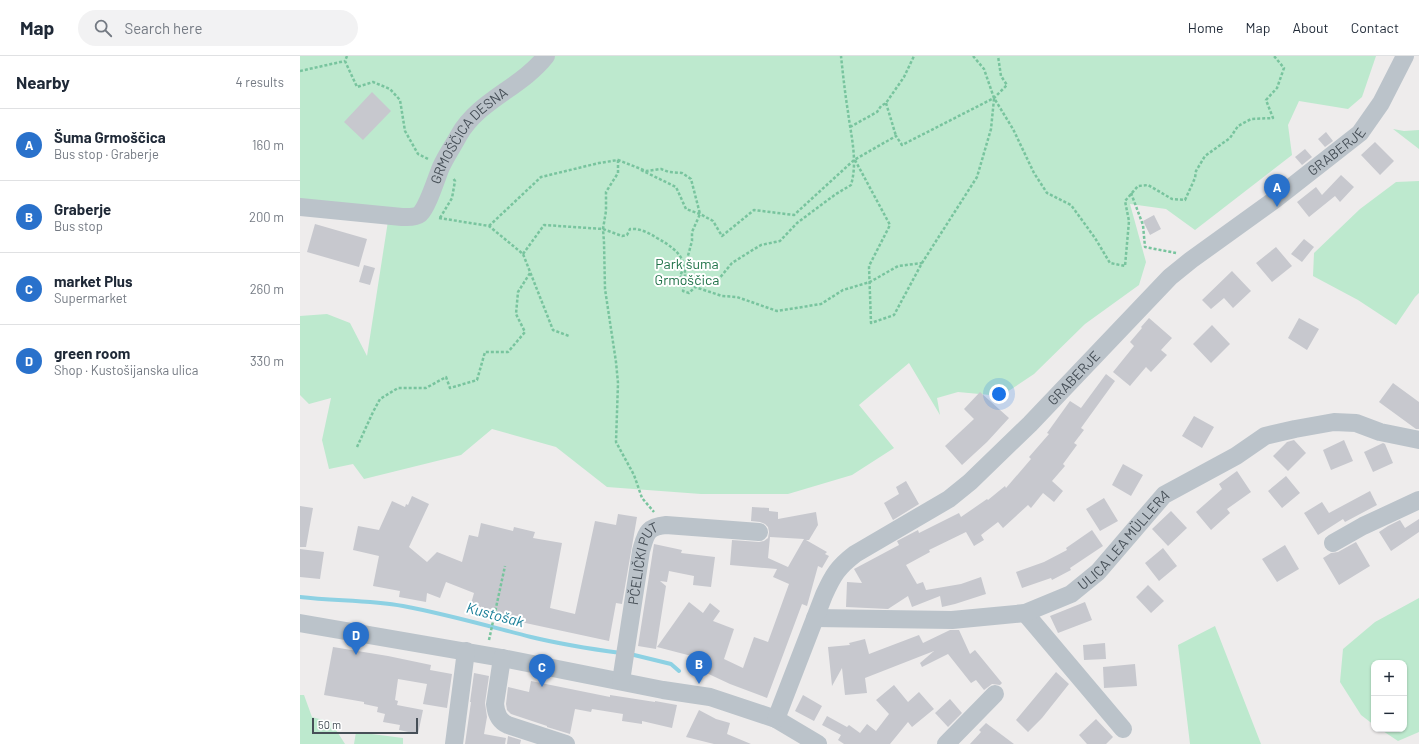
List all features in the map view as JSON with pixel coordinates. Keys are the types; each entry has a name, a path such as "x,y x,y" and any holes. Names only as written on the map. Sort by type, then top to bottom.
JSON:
{"street":[{"name":"GRMOŠČICA DESNA","path":"402,216 426,204 441,166 460,133 473,117 524,78 538,66 546,56"},
{"name":"GRABERJE","path":"776,719 832,577 842,565 855,554 949,499 970,482 1030,424 1170,277 1191,260 1277,198 1360,133 1381,103 1405,56"},
{"path":"300,207 402,216"},
{"name":"ULICA LEA MÜLLERA","path":"815,618 952,620 1025,613 1071,594 1098,572 1164,495 1236,456 1265,436 1334,422 1356,423 1380,432 1419,440"},
{"path":"1333,543 1363,526 1419,500"},
{"name":"PČELIČKI PUT","path":"620,681 641,551 646,534 655,526 759,532"},
{"path":"1025,613 1123,729"},
{"path":"300,623 466,651 710,697 776,719 818,744"},
{"path":"454,744 466,651"},
{"path":"502,658 495,704 499,720 513,727 566,744"},
{"path":"946,744 995,694"}],"path":[{"path":"347,56 345,61 356,87 373,82 390,89 400,100 405,131 418,154 441,166"},
{"path":"489,226 541,177 618,160 646,171 661,169 669,172 682,173 691,179 700,214 692,232 692,241 685,266 680,276 685,280 696,280 699,282 707,278 718,280 732,263 761,245 780,241 797,223 836,194 851,185 854,174 854,160 844,87 842,56"},
{"path":"850,128 877,112 881,106 886,103 904,77 914,56"},
{"path":"973,56 984,69 994,98 1013,129 1034,174 1047,193 1071,205 1095,238 1110,263 1125,266 1129,221 1125,201 1138,186 1148,185 1172,199 1185,200 1196,171 1205,156 1230,138 1238,126 1251,120 1273,118 1266,100 1277,88 1284,68 1274,56"},
{"path":"886,103 896,136 902,145 994,98 1007,85 1001,76 998,56"},
{"path":"300,71 345,61"},
{"path":"854,160 890,225 869,266 871,323 894,316 922,263 977,177 991,129 994,98"},
{"path":"618,160 676,187 686,209 713,221 722,236 754,210 794,215 854,160 896,136"},
{"path":"618,160 618,173 606,192 606,211 603,229 605,288 618,383 616,442 634,475 642,498 666,526"},
{"path":"1131,193 1143,225 1145,247 1179,253"},
{"path":"402,216 489,226 523,254 553,330 569,336"},
{"path":"523,254 544,225 603,229 622,236 628,235 630,229 637,229 671,245 677,250 685,266 683,291 689,293 695,287 722,296 737,297 777,311 821,304 843,290 870,282 898,266 922,263"},
{"path":"357,447 380,399 398,388 426,388 446,377 450,388 477,380 485,352 508,352 525,332 516,314 518,292 530,274"},
{"path":"490,636 505,566"}],"green space":[{"name":"Park šuma Grmoščica","path":"300,56 1376,56 1362,97 1348,109 1299,101 1288,125 1292,155 1195,230 1166,209 1130,204 1146,262 1139,285 1085,324 1034,374 1001,396 958,392 937,398 940,415 909,363 859,405 894,448 852,475 788,494 701,494 607,487 556,447 492,429 461,455 364,479 353,464 329,469 322,440 331,398 309,404 300,395 300,316 327,314 350,323 367,356 388,221 300,199"},
{"path":"1393,129 1404,131 1419,130 1419,149"},
{"path":"1419,181 1419,293 1396,325 1358,300 1313,276 1314,253 1360,209 1396,182"},
{"path":"1419,598 1419,732 1398,741 1384,732 1407,732 1407,660 1371,660 1371,723 1361,715 1340,682 1343,649 1375,622"},
{"path":"1215,626 1261,744 1190,744 1178,645"},
{"path":"300,695 304,695 312,717 331,722 345,744 300,744"},
{"path":"356,732 403,738 403,744 354,744"}],"building":[{"path":"372,92 391,111 363,140 344,122"},
{"path":"1326,132 1333,141 1325,147 1318,139"},
{"path":"1375,142 1394,161 1380,175 1361,155"},
{"path":"1305,149 1312,157 1302,165 1295,157"},
{"path":"1341,175 1354,187 1340,202 1335,196 1309,217 1297,202 1316,187 1322,195"},
{"path":"1154,215 1161,229 1150,235 1143,221"},
{"path":"315,224 367,239 359,267 307,252"},
{"path":"1304,239 1314,247 1302,262 1291,254"},
{"path":"1276,247 1292,266 1272,282 1256,263"},
{"path":"364,265 375,268 370,285 359,282"},
{"path":"1232,271 1251,291 1233,308 1224,298 1211,309 1202,300"},
{"path":"1149,318 1172,338 1161,350 1167,355 1151,372 1146,367 1130,386 1113,372 1134,346 1130,342"},
{"path":"1299,318 1319,329 1307,350 1288,338"},
{"path":"1212,325 1230,344 1211,363 1193,344"},
{"path":"1106,374 1115,381 1081,428 1084,430 1074,443 1077,445 1063,464 1065,466 1052,481 1063,491 1054,502 1043,493 1031,508 1028,505 1003,528 998,522 981,535 984,540 974,546 966,532 929,550 930,552 906,565 917,584 923,582 926,590 961,584 981,577 986,594 942,607 940,596 912,607 908,596 888,609 846,607 847,582 862,583 854,569 899,545 897,541 918,530 919,533 959,513 961,517 987,499 988,500 1005,486 1006,488 1031,459 1029,457 1049,434 1047,433 1070,401 1081,408"},
{"path":"1393,383 1419,402 1419,429 1416,429 1379,402"},
{"path":"980,392 1009,418 987,442 962,465 945,446 974,419 964,409"},
{"path":"1194,416 1214,427 1202,448 1182,436"},
{"path":"1294,440 1306,453 1288,471 1273,456 1287,442"},
{"path":"1344,440 1353,461 1331,470 1323,450"},
{"path":"1383,443 1385,444 1393,463 1373,472 1364,452"},
{"path":"1123,464 1143,475 1131,496 1112,485"},
{"path":"1237,471 1251,492 1227,509 1230,513 1211,530 1196,512 1222,489 1219,484"},
{"path":"1286,476 1300,493 1282,508 1268,491"},
{"path":"906,481 919,504 893,520 884,503 899,494 896,487"},
{"path":"1370,491 1377,505 1345,522 1343,519 1318,535 1304,513 1322,502 1329,513"},
{"path":"412,496 429,504 409,547 427,562 437,552 462,562 469,535 478,537 481,523 513,531 514,527 535,532 533,538 562,543 550,608 575,614 595,521 616,525 618,514 637,517 622,604 616,603 609,641 469,611 474,593 446,582 440,598 427,593 426,602 399,597 400,591 373,586 379,556 353,550 358,526 379,530 392,501 405,507 406,504 408,505"},
{"path":"1104,498 1118,521 1100,531 1086,509"},
{"path":"300,506 313,508 306,547 300,547"},
{"path":"752,507 769,508 769,511 778,512 778,519 816,512 818,525 809,540 806,540 827,552 825,554 829,556 822,568 818,566 807,606 802,604 767,698 730,684 698,669 703,659 657,647 689,602 703,613 710,603 720,611 713,621 734,629 724,659 743,668 754,637 768,642 789,584 773,577 777,569 730,565 732,540 759,542 768,538 768,527 765,524 751,521","holes":["770,537 804,539 788,567 768,558"]},
{"path":"1171,511 1187,528 1168,546 1152,529"},
{"path":"1419,519 1419,532 1391,551 1379,532 1400,520 1405,528"},
{"path":"1092,530 1103,546 1070,568 1071,570 1052,580 1051,578 1022,588 1016,572 1044,562 1067,550 1066,548"},
{"path":"1356,542 1370,566 1339,585 1323,558"},
{"path":"654,544 682,550 681,553 715,557 711,587 693,585 694,576 669,571 667,582 660,581 666,586 656,649 638,646"},
{"path":"1285,545 1299,569 1277,582 1262,559"},
{"path":"1163,548 1177,566 1159,581 1145,563"},
{"path":"300,549 324,552 320,579 300,577"},
{"path":"1148,585 1164,601 1151,613 1136,597"},
{"path":"1085,602 1092,620 1058,633 1050,616"},
{"path":"950,630 959,630 970,654 975,650 1002,683 1000,685 992,684 984,690 976,680 971,683 948,654 922,667 920,663 934,651 865,678 867,693 845,695 842,668 832,686 828,647 850,645 849,643 865,639 869,654 919,635 923,643"},
{"path":"1105,643 1106,659 1084,660 1083,645"},
{"path":"333,647 431,665 430,670 452,674 447,708 423,704 427,684 398,679 395,700 398,701 397,705 423,710 418,734 399,730 400,725 383,722 385,714 377,712 378,707 364,704 364,702 324,695"},
{"path":"1135,664 1137,686 1104,688 1103,667"},
{"path":"1056,672 1069,684 1042,718 1028,732 1016,720"},
{"path":"474,673 489,676 485,703 487,717 484,734 506,738 505,744 465,744"},
{"path":"531,681 610,697 610,695 677,705 672,728 642,721 642,724 622,721 623,714 592,709 591,712 575,709 570,734 511,714 507,710 506,704 508,687 529,692"},
{"path":"894,685 908,702 919,692 934,709 912,727 908,722 890,744 844,744 838,740 841,735 822,725 827,716 847,727 849,725 860,733 867,724 876,731 889,714 876,700"},
{"path":"803,695 822,706 814,721 795,711"},
{"path":"950,699 962,713 948,727 935,713"},
{"path":"699,710 716,719 730,723 727,734 751,744 714,744 686,737"},
{"path":"1096,719 1113,737 1106,744 1087,744 1079,735"},
{"path":"986,723 1014,744 970,744 981,732 979,730"},
{"path":"508,736 521,740 520,744 507,744"}],"waterway":[{"name":"Kustošak","path":"300,597 403,606 451,616 542,640 621,653"},
{"name":"Kustošak","path":"630,654 671,664 679,671"}],"place":[{"name":"Šuma Grmoščica","path":"1277,207"},
{"name":"green room","path":"356,655"},
{"name":"Graberje","path":"699,684"},
{"name":"market Plus","path":"542,687"}]}
